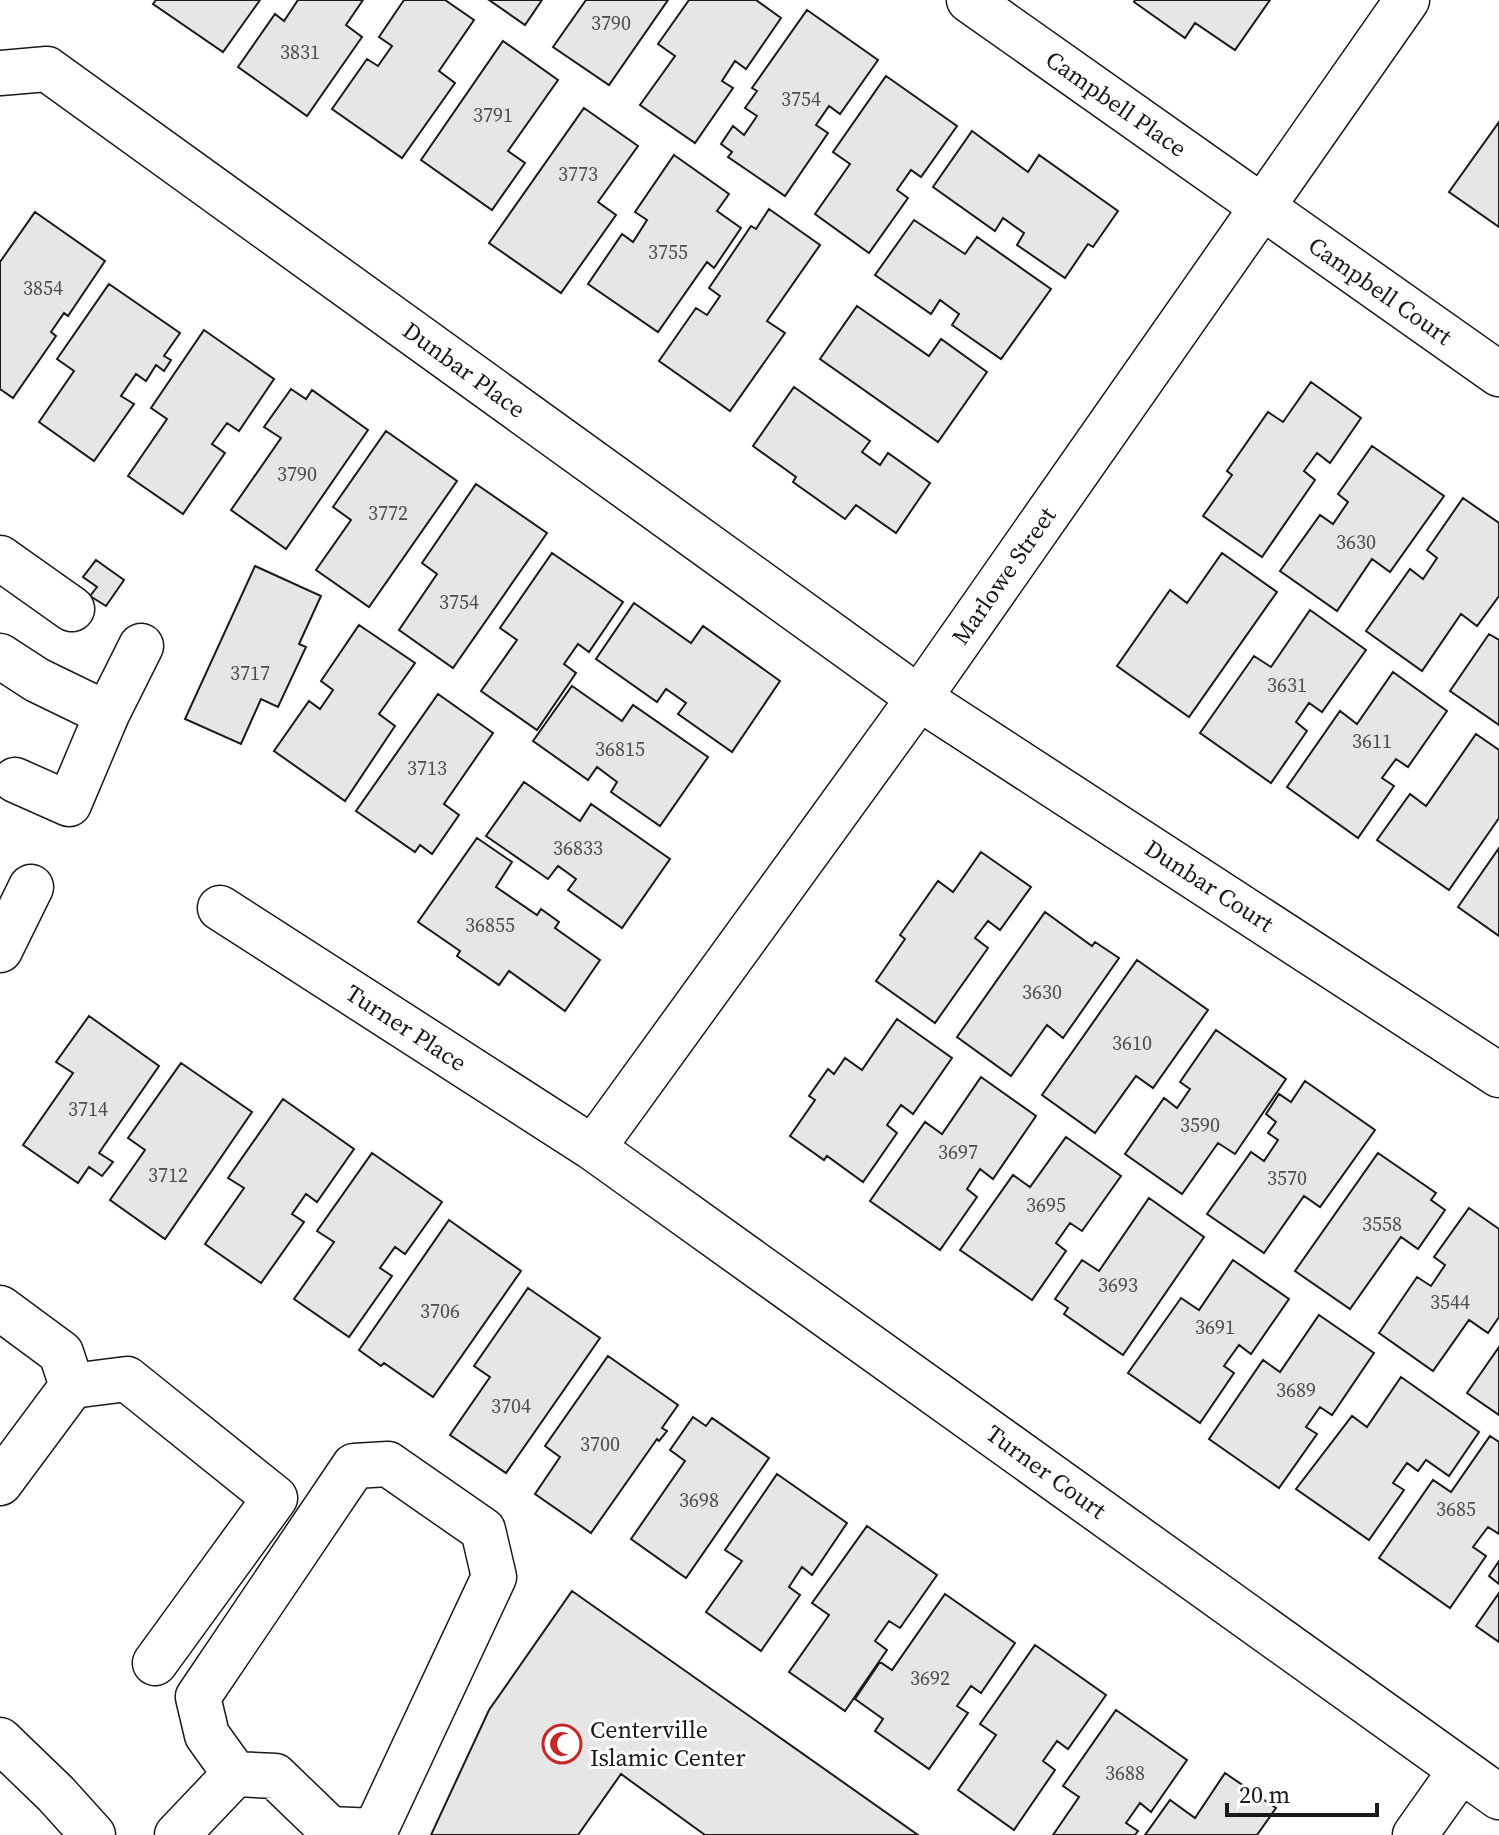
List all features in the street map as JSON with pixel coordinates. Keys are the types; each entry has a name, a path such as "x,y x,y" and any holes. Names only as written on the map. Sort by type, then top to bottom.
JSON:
{"street":[{"name":"Campbell Place","path":"969,0 1262,207"},
{"name":"Marlowe Street","path":"593,1148 919,698 1407,0"},
{"name":"Dunbar Place","path":"0,73 47,69 919,698"},
{"name":"Campbell Court","path":"1262,207 1499,374"},
{"path":"0,558 72,609"},
{"path":"5,764 69,804 107,714 141,646"},
{"path":"0,656 37,680 107,714"},
{"name":"Dunbar Court","path":"919,698 1499,1075"},
{"path":"0,950 31,887"},
{"name":"Turner Place","path":"220,908 593,1148"},
{"name":"Turner Court","path":"593,1148 1499,1797"},
{"path":"0,1308 61,1353 72,1386"},
{"path":"0,1483 72,1386 127,1379 275,1498 155,1663"},
{"path":"177,1835 235,1774 275,1776 330,1829 375,1831 494,1577 483,1530 388,1464 354,1466 198,1697 207,1735 235,1774"},
{"path":"0,1740 93,1835"},
{"path":"1415,1835 1461,1770"}],"building":[{"path":"156,0 260,0 223,52 153,4"},
{"path":"298,0 363,0 346,25 362,37 307,116 238,67 275,14 284,21"},
{"path":"404,0 445,0 474,20 439,71 455,83 402,158 332,109 367,59 378,66 392,46 379,37"},
{"path":"489,0 542,0 525,25"},
{"path":"586,0 668,0 609,85 553,47"},
{"path":"689,0 756,0 781,18 746,69 735,61 722,81 733,88 695,143 640,105 675,56 658,44"},
{"path":"1135,0 1270,0 1235,50 1195,23 1185,38"},
{"path":"807,10 878,60 840,114 829,106 816,125 828,133 785,196 728,157 732,152 721,144 733,126 744,135 757,116 745,108 757,91 752,88"},
{"path":"503,41 558,80 508,151 525,163 492,210 421,160"},
{"path":"886,76 957,126 921,177 911,170 897,190 908,198 869,253 815,214 850,164 833,152"},
{"path":"584,108 638,146 598,202 616,215 561,293 489,243"},
{"path":"1499,122 1499,227 1449,192"},
{"path":"972,131 1028,172 1039,155 1118,211 1093,247 1088,244 1065,278 1017,245 1024,233 1003,218 995,231 933,187"},
{"path":"674,155 729,194 717,211 741,228 714,268 707,262 658,332 588,284 622,234 633,242 647,220 635,212"},
{"path":"769,209 820,245 767,321 785,333 730,411 659,361 696,308 707,315 720,296 709,288 751,226 756,229"},
{"path":"35,212 105,261 68,316 64,313 51,332 56,336 13,398 0,389 0,262"},
{"path":"914,220 965,254 977,237 1051,289 1001,359 952,325 959,314 940,300 931,314 875,275"},
{"path":"109,284 180,333 164,356 171,360 164,371 156,365 146,381 136,374 121,396 134,404 94,461 39,422 74,371 57,359"},
{"path":"857,306 929,356 941,339 987,372 938,442 820,359"},
{"path":"204,330 274,379 239,431 227,423 212,444 225,453 183,514 128,476 167,419 151,408"},
{"path":"1311,382 1361,418 1330,463 1317,453 1304,471 1315,480 1262,557 1203,516 1232,475 1227,471 1268,412 1283,422"},
{"path":"794,387 870,441 862,452 880,465 888,453 930,483 896,533 856,505 845,519 793,482 796,477 753,446"},
{"path":"291,389 306,399 312,390 368,430 286,549 231,510 281,438 264,427"},
{"path":"386,431 457,481 369,607 316,570 351,520 333,507"},
{"path":"1372,446 1444,496 1390,572 1372,559 1337,611 1280,571 1320,515 1333,524 1348,502 1338,494"},
{"path":"476,484 547,533 453,668 399,630 437,574 422,563"},
{"path":"1463,498 1499,523 1499,596 1477,626 1461,614 1422,671 1366,631 1410,569 1423,579 1437,558 1427,550"},
{"path":"552,553 623,602 589,652 578,644 564,664 576,673 537,730 481,691 517,640 500,628"},
{"path":"1222,553 1277,592 1189,717 1117,666 1170,590 1187,603"},
{"path":"96,560 124,580 106,606 90,596 97,587 83,577"},
{"path":"255,566 321,596 299,644 306,647 278,707 261,699 241,744 185,719"},
{"path":"634,603 691,643 703,626 780,681 732,752 678,714 686,703 666,689 657,702 596,659"},
{"path":"1310,610 1366,650 1322,712 1309,703 1296,722 1307,731 1271,783 1200,733 1254,656 1271,667"},
{"path":"359,625 415,663 379,714 395,726 345,801 274,751 309,701 320,709 333,690 321,681"},
{"path":"1489,634 1499,640 1499,725 1450,691"},
{"path":"1393,672 1447,711 1408,767 1396,759 1382,778 1394,786 1358,838 1287,787 1340,711 1357,724"},
{"path":"572,686 622,721 633,705 708,757 660,826 611,792 617,782 597,767 588,780 533,741"},
{"path":"438,694 493,733 444,804 459,815 432,854 420,845 415,852 356,811"},
{"path":"1476,734 1499,750 1499,818 1449,890 1377,840 1410,794 1426,806"},
{"path":"524,782 580,821 591,804 670,859 622,928 568,890 576,879 558,866 548,879 486,836"},
{"path":"477,838 512,862 496,887 537,915 541,909 559,922 555,928 600,960 565,1011 509,971 499,985 457,956 460,951 418,922"},
{"path":"1499,848 1499,936 1458,907"},
{"path":"981,852 1031,887 1000,930 988,921 975,938 988,948 935,1023 876,981 905,939 900,935 938,881 953,892"},
{"path":"1045,912 1092,946 1095,942 1119,958 1063,1038 1047,1025 1011,1076 957,1037"},
{"path":"1137,960 1208,1010 1153,1088 1136,1076 1095,1133 1042,1095"},
{"path":"89,1016 159,1066 99,1153 113,1162 102,1176 89,1167 78,1183 23,1145 73,1073 56,1062"},
{"path":"897,1019 952,1058 913,1114 901,1105 887,1125 897,1133 863,1182 827,1156 824,1160 790,1136 815,1100 809,1096 828,1069 834,1074 845,1058 862,1070"},
{"path":"1216,1030 1286,1079 1235,1154 1218,1143 1182,1194 1125,1154 1164,1098 1177,1108 1190,1089 1180,1082"},
{"path":"181,1063 252,1112 165,1239 110,1200 145,1150 128,1138"},
{"path":"981,1077 1036,1116 993,1179 980,1169 967,1189 977,1197 940,1250 870,1201 925,1122 942,1134"},
{"path":"1305,1081 1375,1130 1320,1207 1304,1196 1264,1253 1207,1214 1251,1152 1264,1161 1278,1140 1268,1133 1276,1122 1266,1114 1279,1094 1291,1102"},
{"path":"283,1099 354,1149 317,1202 306,1194 292,1214 304,1222 261,1283 205,1244 244,1188 228,1178"},
{"path":"1066,1137 1121,1176 1082,1231 1070,1223 1056,1243 1066,1251 1032,1300 960,1250 1013,1175 1030,1187"},
{"path":"372,1153 442,1202 405,1254 395,1247 380,1268 392,1276 349,1337 294,1299 334,1242 317,1231"},
{"path":"1378,1153 1436,1193 1431,1200 1445,1210 1418,1249 1401,1237 1350,1309 1295,1271"},
{"path":"1149,1198 1204,1237 1123,1355 1064,1314 1068,1308 1055,1299 1082,1260 1099,1271"},
{"path":"1469,1208 1499,1229 1499,1317 1488,1333 1469,1320 1433,1371 1379,1333 1417,1277 1431,1286 1445,1265 1434,1257"},
{"path":"449,1220 521,1271 433,1397 384,1363 381,1366 359,1350"},
{"path":"1233,1260 1289,1299 1251,1354 1239,1345 1224,1366 1234,1373 1200,1423 1128,1373 1181,1298 1199,1310"},
{"path":"528,1288 600,1338 506,1473 450,1435 490,1377 474,1366"},
{"path":"1319,1315 1374,1353 1332,1415 1320,1407 1306,1427 1317,1434 1279,1488 1209,1439 1263,1360 1280,1372"},
{"path":"1499,1347 1499,1415 1467,1393"},
{"path":"608,1356 678,1405 662,1428 667,1431 659,1441 657,1439 591,1533 535,1494 560,1457 545,1446"},
{"path":"1401,1377 1479,1432 1449,1476 1426,1460 1418,1471 1407,1463 1393,1483 1404,1490 1369,1540 1296,1489 1352,1416 1367,1427"},
{"path":"693,1417 706,1426 712,1418 769,1458 686,1578 631,1539 685,1461 670,1450"},
{"path":"1490,1436 1499,1442 1499,1534 1488,1527 1473,1547 1486,1556 1450,1608 1379,1558 1433,1480 1451,1492"},
{"path":"777,1474 847,1523 812,1575 802,1567 789,1587 800,1595 761,1651 706,1612 742,1561 725,1550"},
{"path":"867,1526 937,1575 900,1628 889,1621 875,1641 887,1650 845,1711 789,1672 829,1615 812,1603"},
{"path":"1499,1561 1499,1584 1489,1576"},
{"path":"572,1591 918,1835 705,1835 621,1774 578,1835 431,1835 489,1710"},
{"path":"1499,1593 1499,1642 1476,1626"},
{"path":"945,1594 1015,1643 981,1693 971,1686 957,1706 968,1713 929,1769 875,1731 883,1719 855,1699 880,1662 892,1670"},
{"path":"1035,1645 1106,1695 1068,1749 1057,1741 1043,1761 1055,1770 1014,1830 958,1790 996,1735 980,1724"},
{"path":"1116,1710 1187,1760 1151,1812 1140,1803 1126,1823 1138,1831 1135,1835 1053,1835 1079,1797 1063,1786"},
{"path":"1225,1773 1276,1808 1257,1835 1145,1835 1170,1800 1195,1818"}],"place":[{"name":"Centerville Islamic Center","path":"562,1744"}]}
